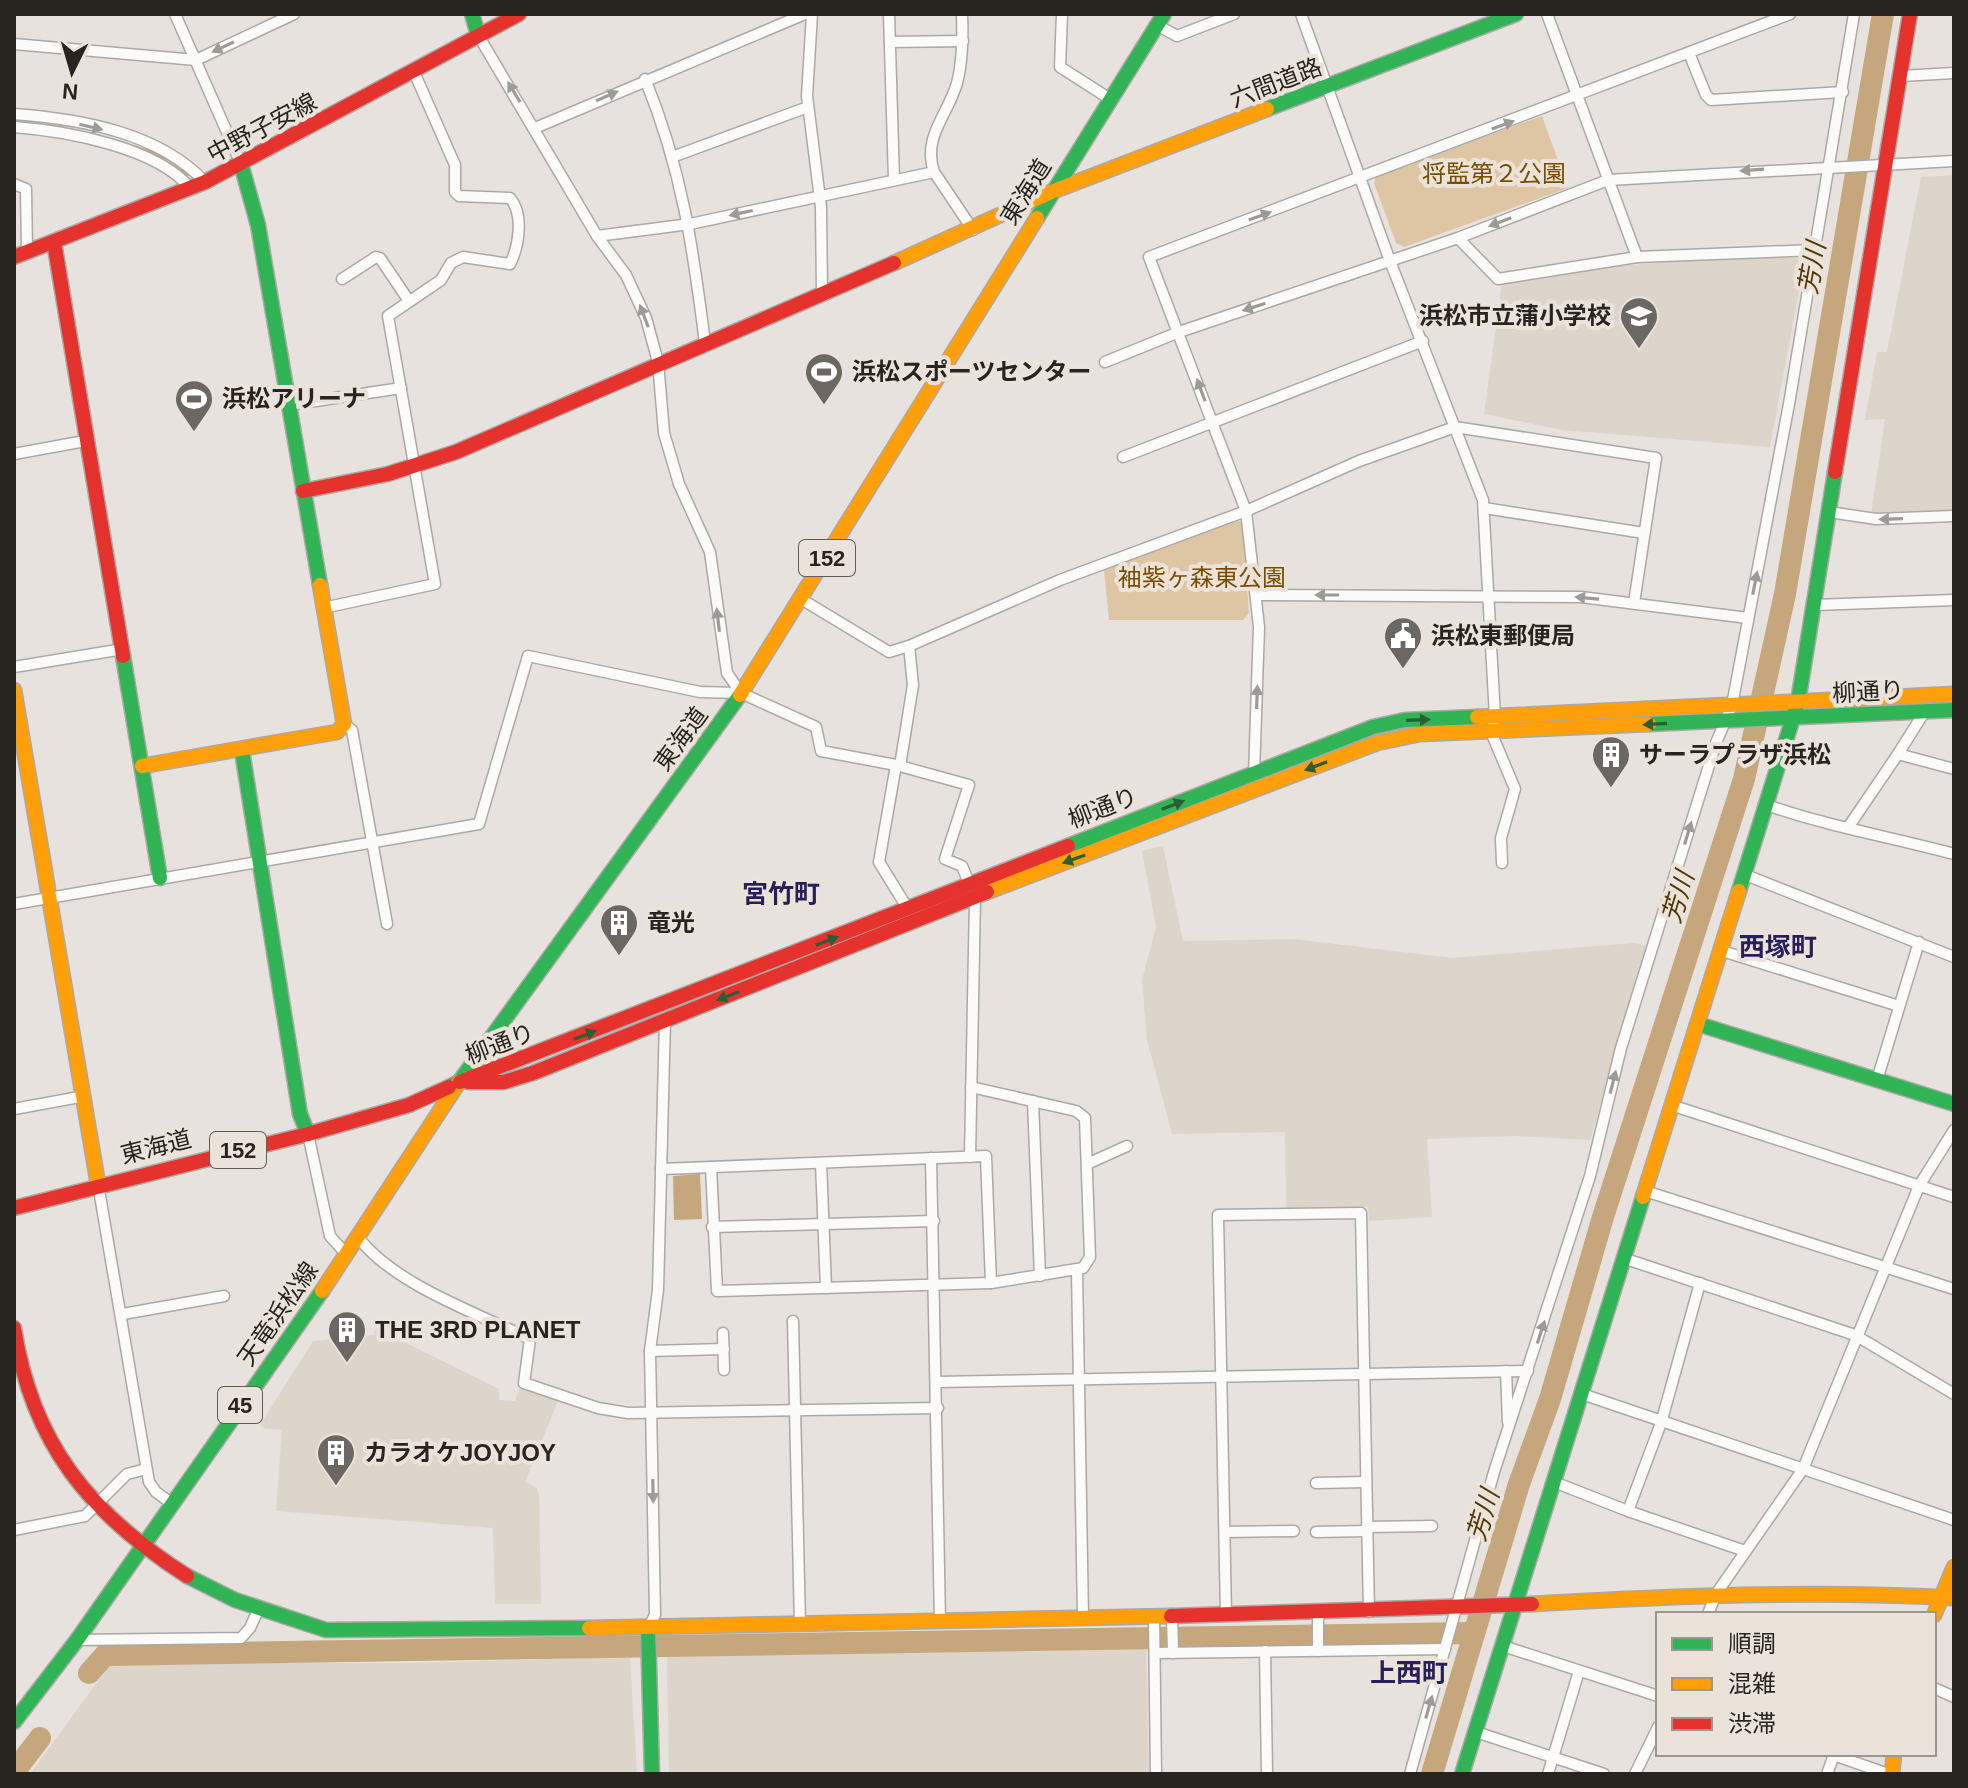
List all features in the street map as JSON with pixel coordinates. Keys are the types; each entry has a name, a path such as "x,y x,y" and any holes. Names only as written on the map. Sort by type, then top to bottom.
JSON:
{"main road":[{"path":"472,14 478,35"},
{"name":"中野子安線","path":"21,255 198,186 519,14"},
{"name":"六間道路","path":"303,491 414,467 456,452 658,362 973,230 1051,192 1516,14"},
{"path":"1462,1774 1503,1646 1509,1604 1554,1482 1626,1259 1791,710 1814,605 1883,163 1910,14"},
{"name":"東海道","path":"14,1208 98,1184 308,1134 409,1105 459,1082 741,693 1160,19"},
{"path":"142,766 337,732 344,724 258,225 241,164"},
{"path":"54,242 160,878"},
{"path":"14,690 98,1184"},
{"name":"柳通り","path":"1791,710 1954,694"},
{"name":"柳通り","path":"459,1082 908,909 972,891 1377,743 1493,724 1791,710 1954,710"},
{"name":"柳通り","path":"459,1082 504,1082 665,1020 1373,727 1405,720 1493,724"},
{"path":"242,751 300,1114 308,1134"},
{"path":"1698,1024 1954,1104"},
{"name":"天竜浜松線","path":"14,1722 77,1640 347,1255 450,1102 459,1082"},
{"path":"14,1328 24,1382 38,1421 62,1462 96,1505 142,1544 212,1590 258,1610 310,1626 343,1632 649,1633 940,1621 1083,1618 1173,1622 1226,1615 1318,1620 1369,1612 1456,1612 1509,1604 1716,1594 1854,1592 1948,1598 1954,1567"},
{"path":"649,1633 652,1774"}],"street":[{"path":"175,14 241,164"},
{"path":"14,44 196,60 294,14"},
{"path":"535,128 805,14"},
{"path":"812,14 808,107 817,197 821,207 822,293"},
{"path":"889,14 894,180"},
{"path":"962,14 963,41 957,86 932,139 930,157 934,172 973,230"},
{"path":"1062,14 1060,67 1110,99"},
{"path":"1160,19 1177,36 1234,14"},
{"path":"1301,14 1484,508 1493,724 1515,789 1501,838 1502,863"},
{"path":"1547,14 1637,257"},
{"path":"1254,774 1258,595 1246,511 1149,257 1577,98 1790,14"},
{"path":"1410,1774 1509,1428 1590,1176 1621,1048 1731,712 1832,165 1854,14"},
{"path":"478,35 597,236 626,275 646,318 658,362 664,433 679,484 710,552 727,673 741,693"},
{"path":"890,42 963,41"},
{"path":"1689,53 1706,95 1711,100 1843,92"},
{"path":"323,608 435,584 388,316 441,280 451,263 463,257 510,264 519,236 516,205 510,198 459,196 455,192 455,165 414,72"},
{"path":"1901,76 1954,73"},
{"path":"645,79 675,156 690,224 705,343"},
{"path":"675,156 808,107"},
{"path":"14,114 46,116 145,140 188,164 198,186"},
{"path":"14,127 42,129 140,154 198,186"},
{"path":"1105,362 1179,332 1458,238 1608,180 1832,165 1954,161"},
{"path":"597,236 690,224 934,172"},
{"path":"14,184 26,189 21,255"},
{"path":"1458,238 1498,279 1637,257 1815,250"},
{"path":"342,279 376,257 380,258 409,301"},
{"path":"1123,457 1423,341"},
{"path":"289,405 401,388"},
{"path":"801,599 889,652 1060,580 1246,511 1359,461 1455,427 1656,458 1634,603"},
{"path":"14,454 85,441"},
{"path":"1484,508 1644,533"},
{"path":"1829,512 1876,519 1954,516"},
{"path":"1258,595 1581,597 1748,618"},
{"path":"1814,605 1954,600"},
{"path":"908,909 879,862 913,685 909,646"},
{"path":"14,667 123,649"},
{"path":"14,904 479,824 528,656 700,692 741,693 816,727 821,751 898,766 969,785 945,859 962,866 972,891 970,1157"},
{"path":"1849,826 1925,711"},
{"path":"344,724 352,730 369,843 387,924"},
{"path":"1898,754 1954,769"},
{"path":"1764,804 1816,822 1849,826 1954,854"},
{"path":"1743,874 1954,957"},
{"path":"1877,1080 1919,942"},
{"path":"1719,950 1899,1006"},
{"path":"649,1633 655,1615 650,1351 658,1290 665,1020"},
{"path":"711,1167 717,1291 991,1283 1083,1268 1090,1257 1086,1123 1081,1113 971,1087"},
{"path":"14,1109 85,1096"},
{"path":"1033,1101 1040,1276"},
{"path":"1671,1105 1954,1197"},
{"path":"1709,1612 1716,1594 1803,1469 1855,1335 1919,1186 1954,1130"},
{"path":"308,1134 330,1236 347,1255"},
{"path":"1087,1164 1127,1146"},
{"path":"661,1169 986,1156 991,1283"},
{"path":"931,1158 936,1285 940,1621"},
{"path":"821,1163 826,1288"},
{"path":"98,1184 123,1314 146,1469 154,1491 171,1503"},
{"path":"1645,1191 1954,1289"},
{"path":"1226,1615 1218,1215 1361,1213 1369,1612"},
{"path":"712,1227 934,1221"},
{"path":"358,1237 371,1255 405,1277 530,1339 524,1383 598,1408 651,1413 938,1408"},
{"path":"1626,1259 1855,1335 1954,1394"},
{"path":"1077,1270 1083,1618"},
{"path":"1628,1511 1661,1423 1700,1283"},
{"path":"123,1314 224,1296"},
{"path":"793,1321 800,1625"},
{"path":"723,1333 724,1370"},
{"path":"650,1351 724,1349"},
{"path":"1506,1371 1509,1428"},
{"path":"937,1382 1528,1371"},
{"path":"1582,1394 1954,1520"},
{"path":"14,1530 77,1519 127,1474 146,1469"},
{"path":"1316,1483 1366,1482"},
{"path":"1554,1482 1745,1551"},
{"path":"1316,1532 1432,1526"},
{"path":"1225,1532 1294,1531"},
{"path":"77,1640 241,1638 250,1628 258,1610"},
{"path":"1318,1620 1318,1648"},
{"path":"1154,1622 1156,1774"},
{"path":"1173,1622 1173,1650"},
{"path":"1154,1650 1265,1651 1446,1645"},
{"path":"1503,1646 1656,1695"},
{"path":"1265,1651 1267,1774"},
{"path":"1548,1774 1579,1671"},
{"path":"1635,1774 1656,1731"},
{"path":"1476,1732 1604,1774"},
{"path":"1838,1756 1890,1774"}],"shaded area":[{"path":"1954,175 1954,511 1871,515 1885,419 1865,420 1877,352 1887,352 1921,177"},
{"path":"1717,257 1805,258 1770,447 1562,430 1484,414 1502,283 1579,270"},
{"path":"1163,846 1183,941 1293,939 1453,958 1634,943 1649,946 1590,1140 1516,1136 1427,1139 1432,1217 1369,1221 1368,1207 1286,1208 1285,1132 1172,1134 1147,1040 1142,980 1156,927 1142,851"},
{"path":"700,1174 702,1219 674,1220 673,1176"},
{"path":"376,1328 499,1389 499,1400 515,1401 520,1388 558,1401 525,1482 537,1488 539,1494 541,1604 495,1604 493,1528 276,1511 282,1430 265,1429 260,1425 313,1341 374,1335"},
{"path":"1146,1648 1149,1774 669,1774 667,1656"},
{"path":"630,1657 637,1774 30,1774 111,1663 413,1663"}],"green space":[{"name":"将監第２公園","path":"1542,116 1568,188 1404,247 1396,243 1374,183 1377,175"},
{"name":"袖紫ヶ森東公園","path":"1237,519 1242,524 1249,613 1243,620 1109,620 1104,570"}],"waterway":[{"name":"芳川","path":"1432,1774 1519,1484 1550,1399 1603,1217 1744,779 1785,594 1883,14"},
{"path":"14,122 63,128"},
{"path":"118,142 167,158 188,174"},
{"path":"89,1673 105,1655 1473,1633"},
{"path":"14,1772 40,1738"}],"traffic: fast":[{"path":"472,14 478,35"},
{"path":"1037,218 1164,14"},
{"path":"1267,109 1516,14"},
{"path":"241,164 258,225 320,585"},
{"path":"1739,891 1798,702 1835,472"},
{"path":"123,656 160,878"},
{"path":"449,1087 459,1082 740,695"},
{"path":"1649,724 1954,710"},
{"path":"1068,846 1373,727 1405,720 1477,717"},
{"path":"242,751 300,1114 308,1134"},
{"path":"1698,1024 1954,1104"},
{"path":"1462,1774 1643,1197"},
{"path":"14,1722 77,1640 322,1291"},
{"path":"187,1576 235,1600 326,1630 589,1628"},
{"path":"648,1628 652,1774"}],"traffic: slow":[{"path":"894,263 1051,192 1267,109"},
{"path":"740,695 1037,218"},
{"path":"142,766 337,732 344,724 320,585"},
{"path":"14,690 98,1184"},
{"path":"1477,717 1954,694"},
{"path":"987,892 1377,743 1420,734 1649,724"},
{"path":"1643,1197 1739,891"},
{"path":"322,1291 459,1082"},
{"path":"1935,1612 1954,1567"},
{"path":"1532,1604 1743,1595 1848,1594 1954,1598"},
{"path":"589,1628 1171,1616"},
{"path":"1892,1774 1894,1756"}],"traffic: jam":[{"path":"14,257 205,182 519,14"},
{"path":"1835,472 1910,14"},
{"path":"54,242 123,656"},
{"path":"303,491 388,474 456,452 894,263"},
{"path":"460,1082 1068,846"},
{"path":"468,1082 504,1082 533,1073 987,892"},
{"path":"14,1208 308,1134 409,1105 449,1087"},
{"path":"14,1328 35,1407 51,1441 71,1472 94,1501 122,1527 187,1576"},
{"path":"1171,1616 1532,1604"}],"place":[{"name":"浜松市立蒲小学校","path":"1639,350"},
{"name":"浜松スポーツセンター","path":"824,406"},
{"name":"浜松アリーナ","path":"194,433"},
{"name":"浜松東郵便局","path":"1403,670"},
{"name":"サーラプラザ浜松","path":"1611,789"},
{"name":"竜光","path":"619,957"},
{"name":"THE 3RD PLANET","path":"347,1364"},
{"name":"カラオケJOYJOY","path":"336,1487"}],"district":[{"name":"宮竹町","path":"781,894"},
{"name":"西塚町","path":"1778,947"},
{"name":"上西町","path":"1409,1673"}]}
